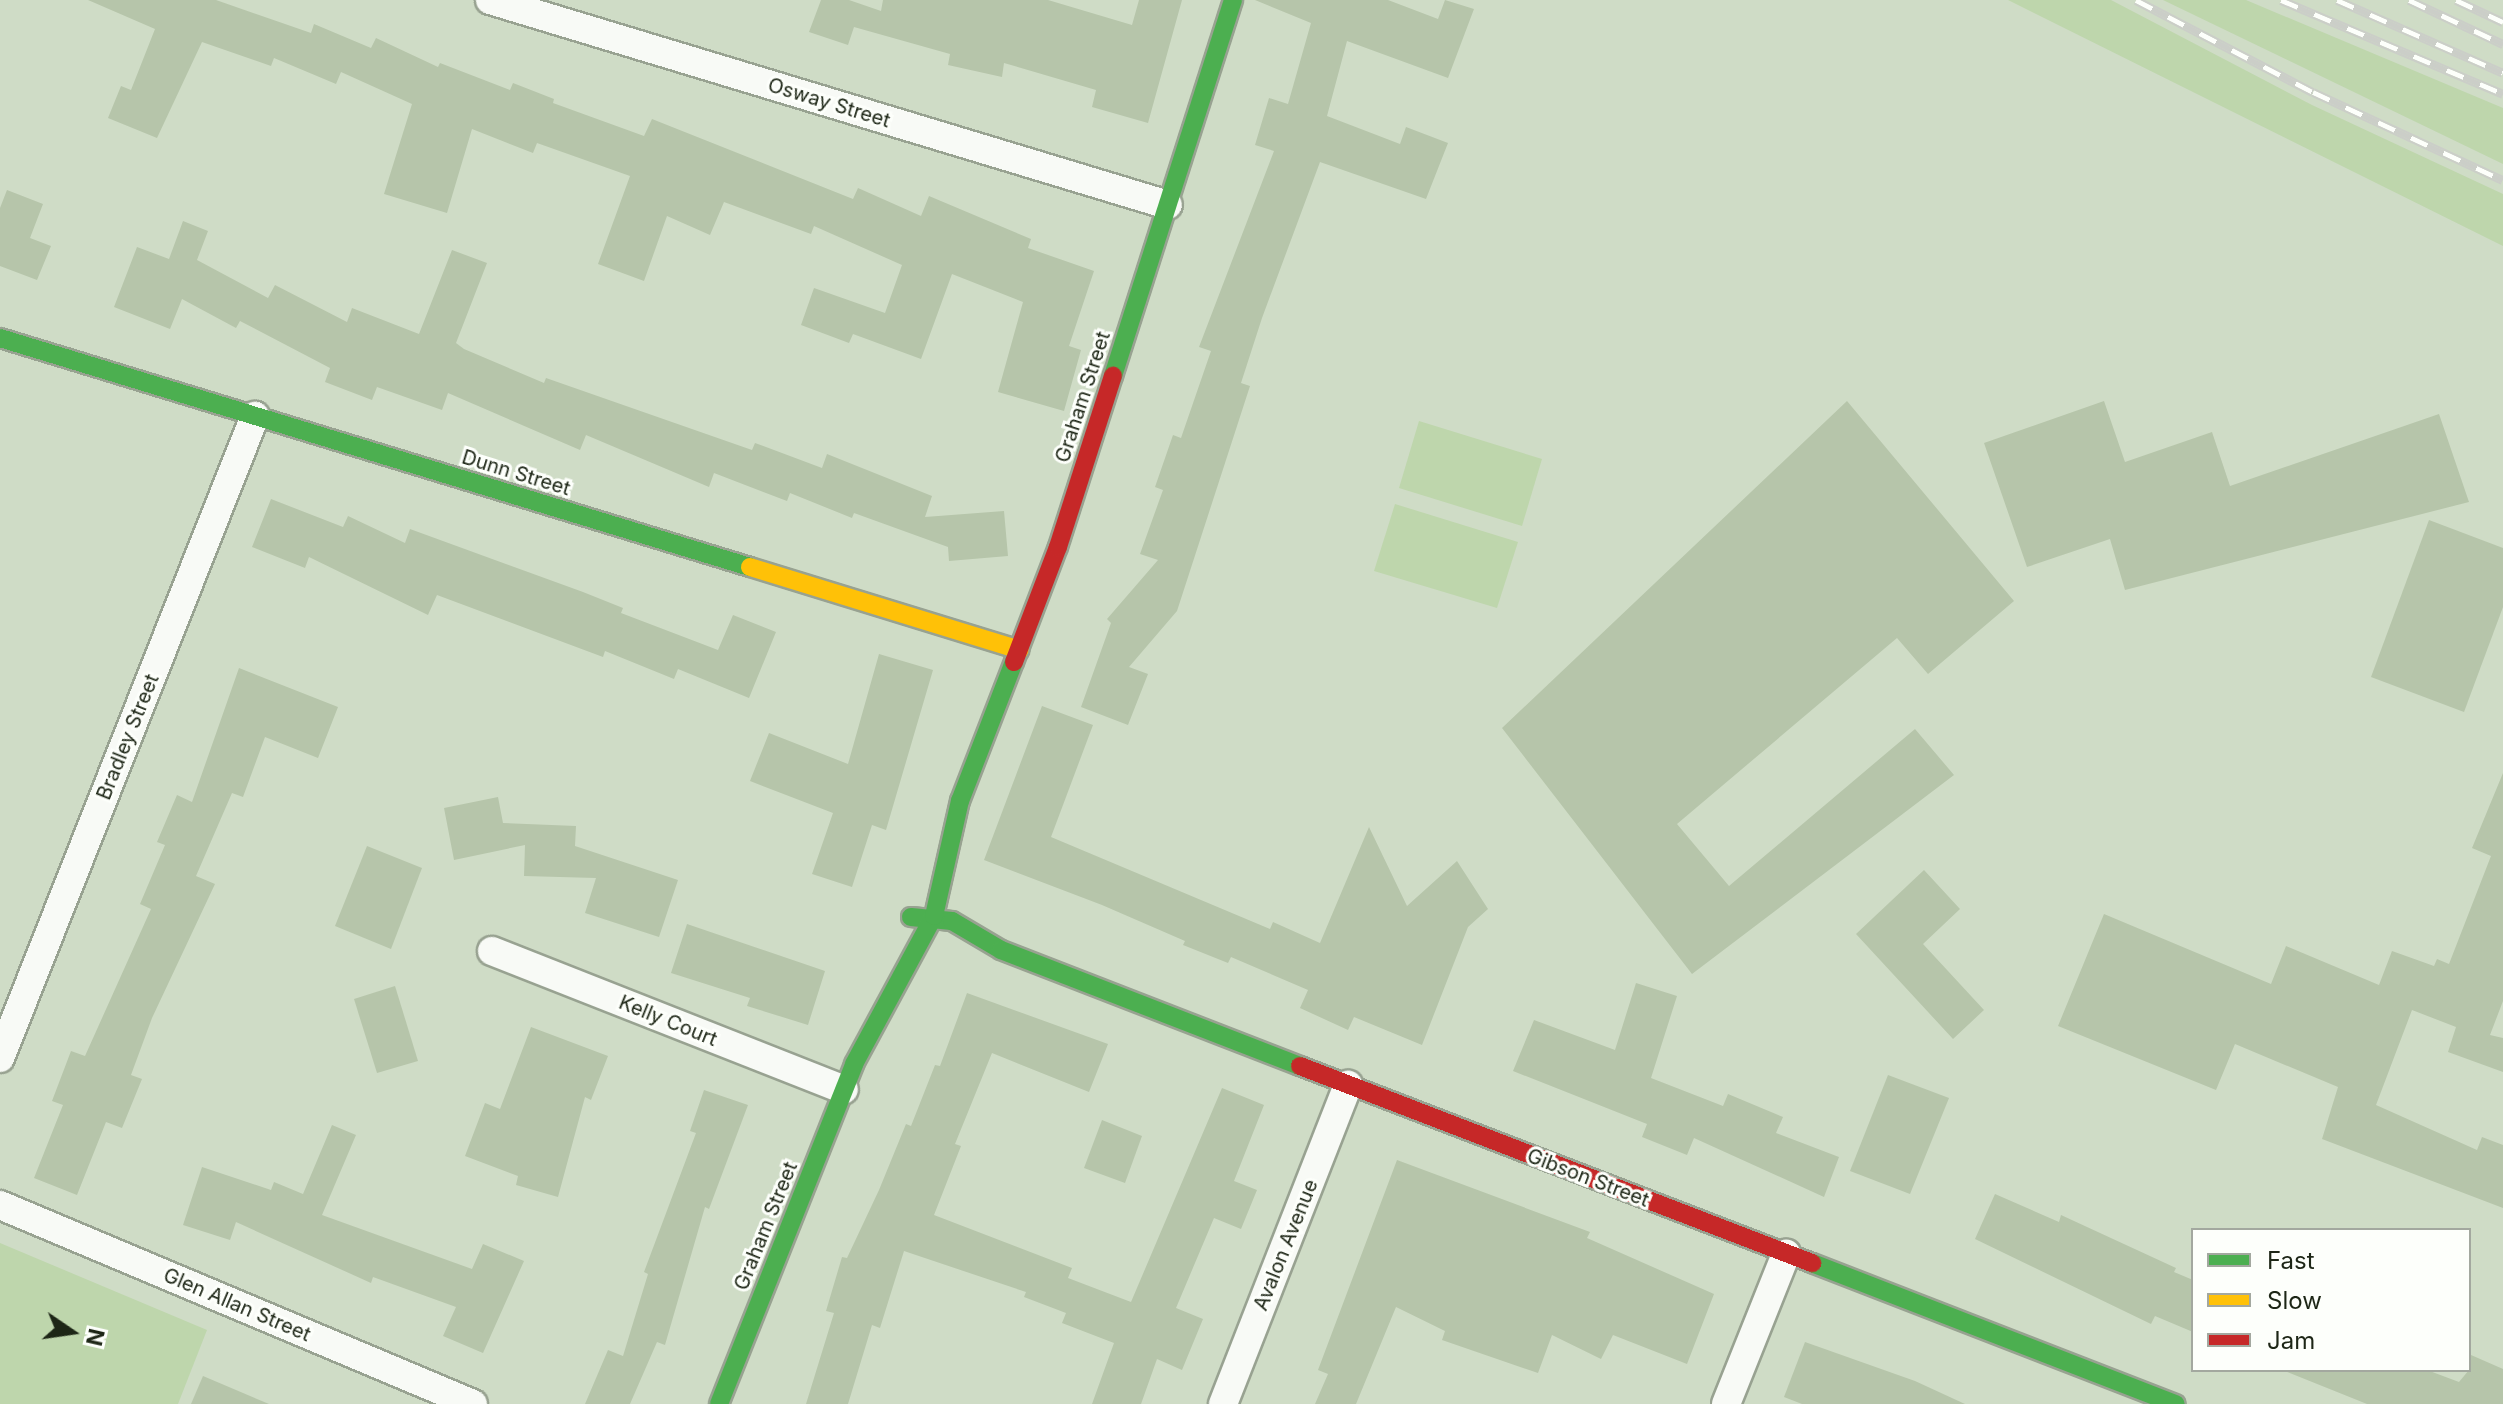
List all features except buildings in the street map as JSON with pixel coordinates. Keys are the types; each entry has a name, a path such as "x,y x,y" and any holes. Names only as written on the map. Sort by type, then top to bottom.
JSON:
{"street":[{"name":"Osway Street","path":"490,0 1168,205"},
{"name":"Graham Street","path":"719,1404 854,1064 922,916 960,801 1058,547 1233,0"},
{"name":"Dunn Street","path":"0,338 1020,650"},
{"name":"Bradley Street","path":"0,1058 255,416"},
{"name":"Graham Street","path":"927,852 960,801"},
{"name":"Graham Street","path":"892,951 922,916"},
{"name":"Gibson Street","path":"922,916 1001,950 2176,1404"},
{"name":"Kelly Court","path":"492,951 844,1090"},
{"name":"Graham Street","path":"854,1064 876,980"},
{"name":"Avalon Avenue","path":"1223,1404 1348,1085"},
{"name":"Glen Allan Street","path":"0,1205 473,1404"},
{"path":"1726,1404 1786,1254"}],"green space":[{"path":"2008,0 2111,0 2312,105 2503,194 2503,246"},
{"path":"2163,0 2246,0 2503,108 2503,164"},
{"path":"1419,421 1542,459 1522,526 1399,488"},
{"path":"1395,504 1518,542 1497,608 1374,571"},
{"path":"0,1243 207,1330 178,1404 0,1404"}],"railway":[{"path":"2136,0 2313,92 2503,180"},
{"path":"2281,0 2503,94"},
{"path":"2337,0 2503,73"},
{"path":"2409,0 2503,44"},
{"path":"2456,0 2503,22"}],"traffic: fast":[{"path":"1113,376 1233,0"},
{"path":"0,338 750,567"},
{"path":"719,1404 854,1064 934,916 960,801 1014,662"},
{"path":"911,917 952,921 1001,950 1300,1066"},
{"path":"1812,1263 2176,1404"}],"traffic: slow":[{"path":"750,567 1020,650"}],"traffic: jam":[{"path":"1014,662 1058,547 1113,376"},
{"path":"1300,1066 1812,1263"}]}
